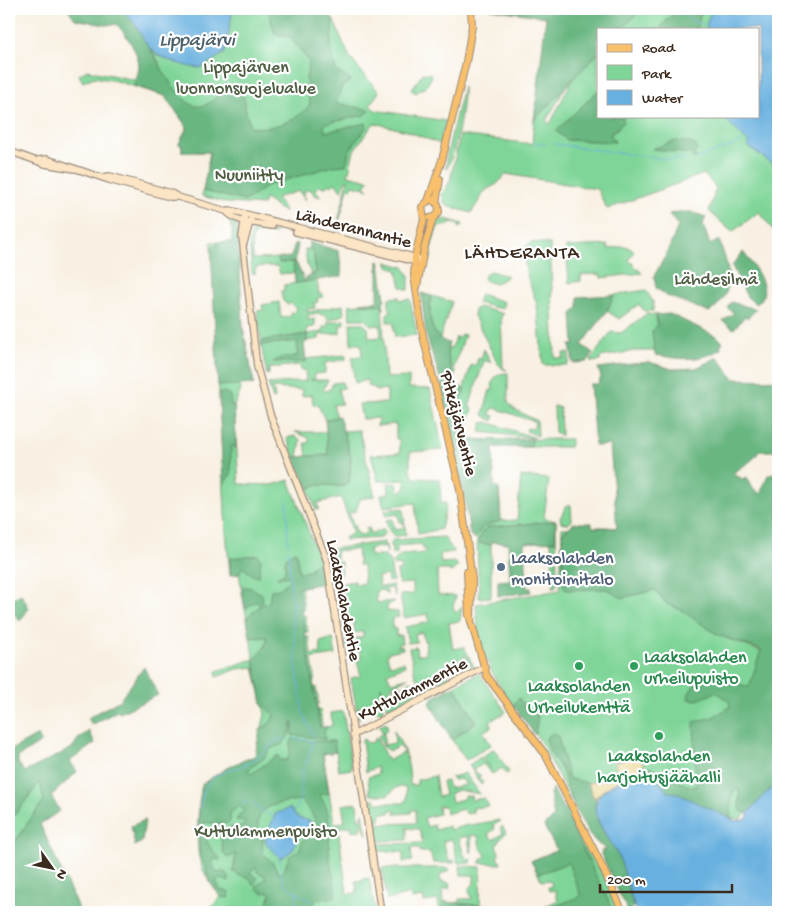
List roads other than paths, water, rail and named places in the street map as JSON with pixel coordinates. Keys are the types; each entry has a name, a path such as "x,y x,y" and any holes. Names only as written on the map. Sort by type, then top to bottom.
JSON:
{"main road":[{"path":"417,260 424,215 422,208 428,201 442,160 466,62 472,26 471,9"},
{"path":"417,260 433,218 439,212 436,203 442,160"},
{"path":"428,201 436,203"},
{"path":"424,215 433,218"},
{"name":"Pitkäjärventie","path":"417,260 417,291 423,336 460,489 472,580 472,620 485,667 491,674 502,696 537,743 553,769 623,912"}],"street":[{"name":"Lähderannantie","path":"11,153 48,164 103,177 113,177 171,193 178,197 226,211 229,215 248,218 417,260"},
{"name":"Laaksolahdentie","path":"248,218 242,237 247,297 253,321 257,367 271,417 326,561 381,912"},
{"name":"Kuttulammentie","path":"353,734 485,667"}],"water":[{"name":"Lippajärvi","path":"119,9 233,9 225,53 200,68 168,60 148,46 134,23"},
{"path":"712,9 778,9 778,172 777,167 749,147 748,142 724,118 760,118 760,28 708,28 706,25"},
{"path":"644,773 658,781 668,792 676,793 736,821 747,819 748,813 765,794 777,785 778,780 778,912 637,912 620,860 598,821 596,802 601,793 612,785 624,778"},
{"path":"290,808 297,817 310,821 312,825 301,833 292,851 280,859 265,839 275,814"}],"waterway":[{"path":"673,9 693,21 706,25"},
{"path":"695,159 740,143 743,139"},
{"path":"532,142 545,144"},
{"path":"554,144 665,159 687,159"},
{"path":"287,501 288,546"},
{"path":"288,550 296,663 303,714 314,737"},
{"path":"200,809 207,784 213,778 245,765 276,741 286,738"},
{"path":"293,738 312,741"},
{"path":"293,812 299,802 303,770 313,740"},
{"path":"241,805 247,801"},
{"path":"251,802 272,817"},
{"path":"280,859 282,879 297,892 294,912"},
{"path":"297,892 312,902"}],"place":[{"name":"Laaksolahden monitoimitalo","path":"501,567"},
{"name":"Laaksolahden Urheilukenttä","path":"579,666"},
{"name":"Laaksolahden urheilupuisto","path":"634,666"},
{"name":"Laaksolahden harjoitusjäähalli","path":"659,736"}],"district":[{"name":"LÄHDERANTA","path":"522,251"}],"park label":[{"name":"Lippajärven luonnonsuojelualue","path":"246,76"},
{"name":"Nuuniitty","path":"249,174"},
{"name":"Lähdesilmä","path":"716,278"},
{"name":"Kuttulammenpuisto","path":"266,830"}]}
